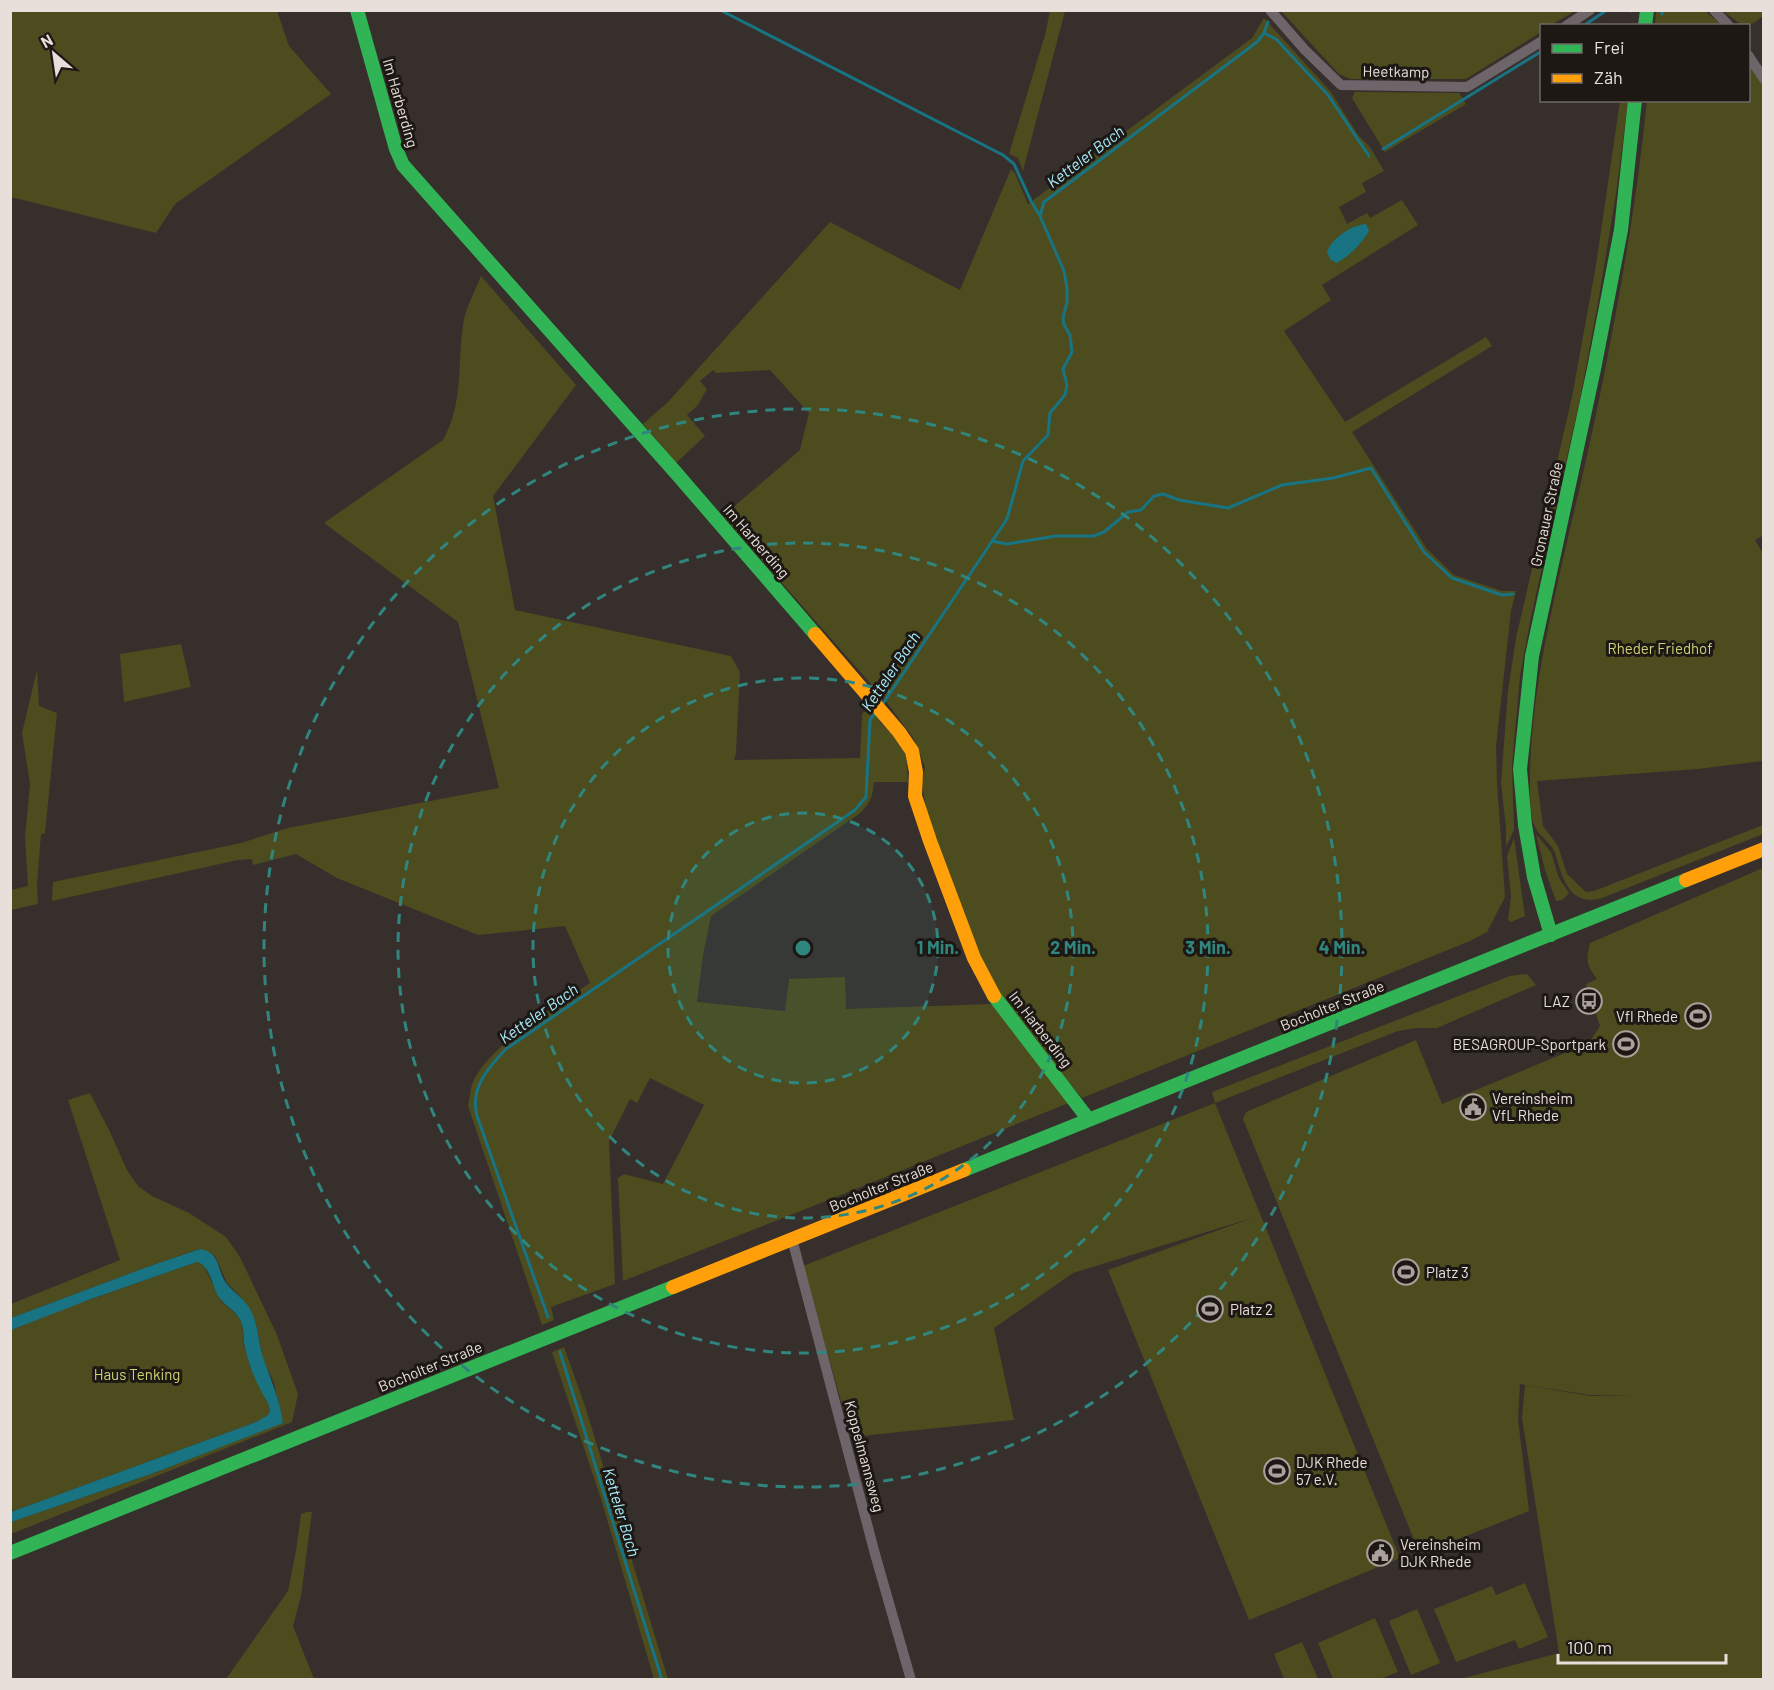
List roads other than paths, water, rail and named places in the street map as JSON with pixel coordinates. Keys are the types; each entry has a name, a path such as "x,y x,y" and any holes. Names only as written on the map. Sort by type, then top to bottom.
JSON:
{"main road":[{"name":"Im Harberding","path":"357,10 396,149 403,165 677,474 884,714 912,751 916,772 915,796 974,958 998,1002 1089,1120"},
{"name":"Gronauer Straße","path":"1551,935 1534,878 1525,825 1520,769 1532,656 1594,369 1621,230 1635,102"},
{"name":"Bocholter Straße","path":"10,1553 1764,849"}],"street":[{"name":"Heetkamp","path":"1270,10 1305,50 1341,85 1467,87 1540,42"},
{"path":"1569,24 1590,10"},
{"path":"1714,10 1727,24"},
{"path":"1750,57 1764,79"},
{"name":"Koppelmannsweg","path":"792,1239 875,1554 911,1680"}],"water":[{"path":"1366,224 1369,231 1355,249 1336,263 1330,259 1327,252 1338,237 1355,227"},
{"path":"200,1249 212,1254 226,1283 251,1311 283,1423 151,1474 11,1522 11,1512 256,1422 268,1415 270,1410 268,1403 254,1377 244,1345 243,1327 240,1320 218,1296 205,1267 197,1262 11,1330 11,1318"}],"waterway":[{"path":"720,10 1003,155 1014,164 1040,216"},
{"path":"1586,24 1607,10"},
{"name":"Ketteler Bach","path":"882,705 1007,519 1023,461 1048,435 1050,413 1065,395 1067,385 1063,369 1072,352 1070,335 1063,318 1067,302 1067,288 1064,271 1040,216 1044,202 1257,42 1268,22"},
{"path":"1264,33 1276,39 1328,95 1369,156"},
{"path":"1383,149 1540,52"},
{"path":"992,541 1007,544 1056,536 1094,536 1104,532 1128,512 1141,510 1154,496 1163,494 1179,500 1228,508 1282,485 1333,478 1371,468 1424,552 1452,578 1502,595 1513,594"},
{"name":"Ketteler Bach","path":"548,1317 477,1116 476,1097 482,1080 492,1064 506,1049 855,810 866,797 870,720 876,712"},
{"name":"Ketteler Bach","path":"560,1352 662,1680"}],"place":[{"name":"LAZ","path":"1589,1001"},
{"name":"Vfl Rhede","path":"1698,1016"},
{"name":"BESAGROUP-Sportpark","path":"1626,1044"},
{"name":"Vereinsheim VfL Rhede","path":"1473,1107"},
{"name":"Platz 3","path":"1406,1272"},
{"name":"Platz 2","path":"1210,1309"},
{"name":"DJK Rhede 57 e.V.","path":"1277,1471"},
{"name":"Vereinsheim DJK Rhede","path":"1380,1553"}],"park label":[{"name":"Rheder Friedhof","path":"1660,648"},
{"name":"Haus Tenking","path":"137,1374"}]}
